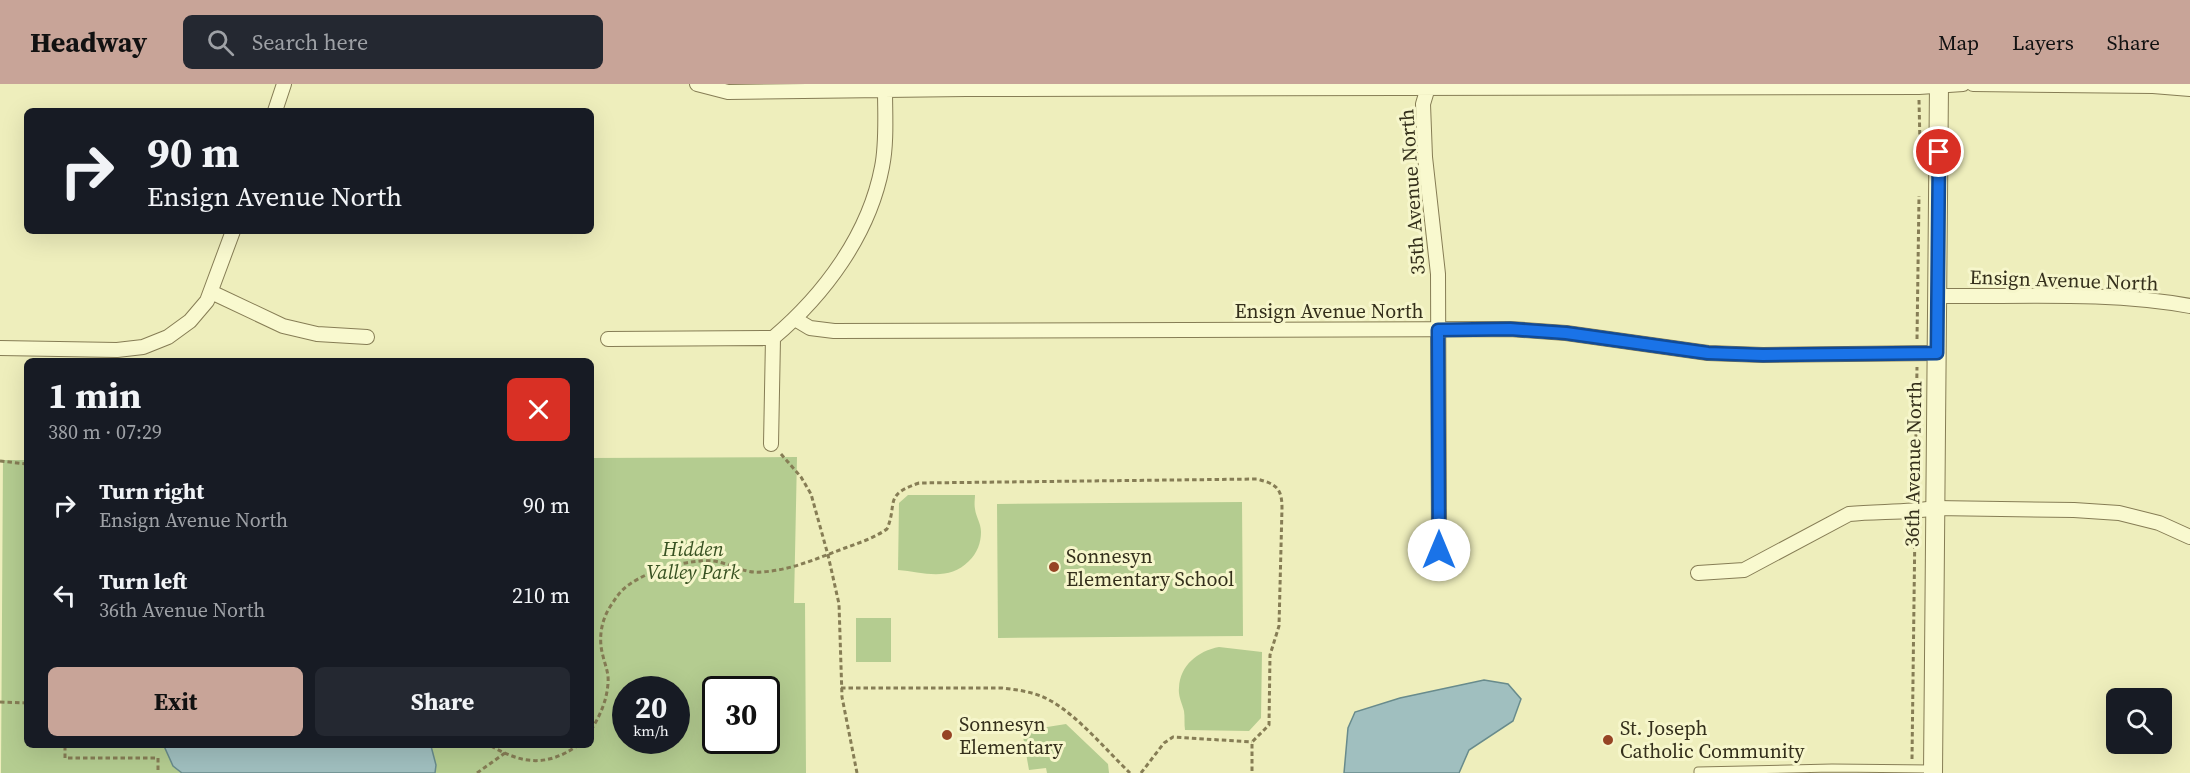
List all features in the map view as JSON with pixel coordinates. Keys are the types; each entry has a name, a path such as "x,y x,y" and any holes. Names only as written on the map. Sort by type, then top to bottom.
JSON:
{"street":[{"path":"276,108 284,84"},
{"path":"697,84 728,92 752,88 885,89 966,86 1919,87 1963,84"},
{"path":"1973,84 2153,86 2190,89"},
{"name":"36th Avenue North","path":"1933,771 1939,85"},
{"name":"35th Avenue North","path":"1429,86 1423,104 1425,157 1438,274 1439,550"},
{"path":"608,339 773,338 795,319 831,278 853,243 871,207 882,166 885,89"},
{"path":"0,348 117,350 143,347 168,337 190,321 207,301 232,234"},
{"path":"211,292 283,326 317,334 367,337"},
{"name":"Ensign Avenue North","path":"1937,296 2104,297 2157,300 2190,306"},
{"name":"Ensign Avenue North","path":"795,319 810,328 834,331 1510,329 1566,333 1708,353 1937,353"},
{"path":"771,444 773,338"},
{"path":"1698,573 1744,570 1849,514 1915,512 1935,508 2119,513 2158,523 2190,537"}],"lane":[{"path":"1698,773 1698,771 1912,768 1933,771"}],"path":[{"path":"1919,87 1920,148"},
{"path":"1912,768 1919,194"},
{"path":"771,444 801,477 811,494 828,555 840,604 841,688 857,773"},
{"path":"0,461 24,464"},
{"path":"594,725 608,682 599,640 609,606 632,582 662,569 713,561 746,572 760,573 787,569 828,555 887,529 891,505 897,494 919,483 1257,479 1266,481 1277,488 1282,495 1279,626 1270,655 1269,725 1252,742 1252,773"},
{"path":"841,688 1002,688 1028,691 1052,701 1072,717 1130,773"},
{"path":"0,702 24,703"},
{"path":"1141,773 1164,743 1173,737 1252,742"},
{"path":"65,748 65,758 158,758 158,773"},
{"path":"495,748 522,760 545,761 574,748"},
{"path":"477,773 505,753"}],"green space":[{"name":"Hidden Valley Park","path":"797,457 794,603 805,603 806,773 1,773 3,460 24,460 24,748 594,748 594,458"},
{"path":"908,495 975,495 976,515 981,536 976,551 969,561 953,572 944,574 898,570 899,503"},
{"path":"1242,502 1243,636 998,638 997,504"},
{"path":"856,618 891,618 891,662 856,662"},
{"path":"1219,647 1262,652 1261,718 1249,731 1185,730 1184,711 1179,691 1183,672 1197,656"},
{"path":"1066,724 1108,764 1109,773 1047,773 1046,768 1029,770 1022,731"}],"water":[{"path":"1484,680 1508,684 1521,699 1513,721 1469,750 1459,773 1344,773 1348,728 1355,712 1400,698"},
{"path":"165,748 432,748 436,765 435,773 182,773 173,766"}],"place":[{"name":"Sonnesyn Elementary School","path":"1054,567"},
{"name":"Sonnesyn Elementary","path":"947,735"},
{"name":"St. Joseph Catholic Community","path":"1608,740"}],"route":[{"path":"1439,550 1438,330 1510,329 1566,333 1708,353 1763,355 1937,353 1939,152"}]}
